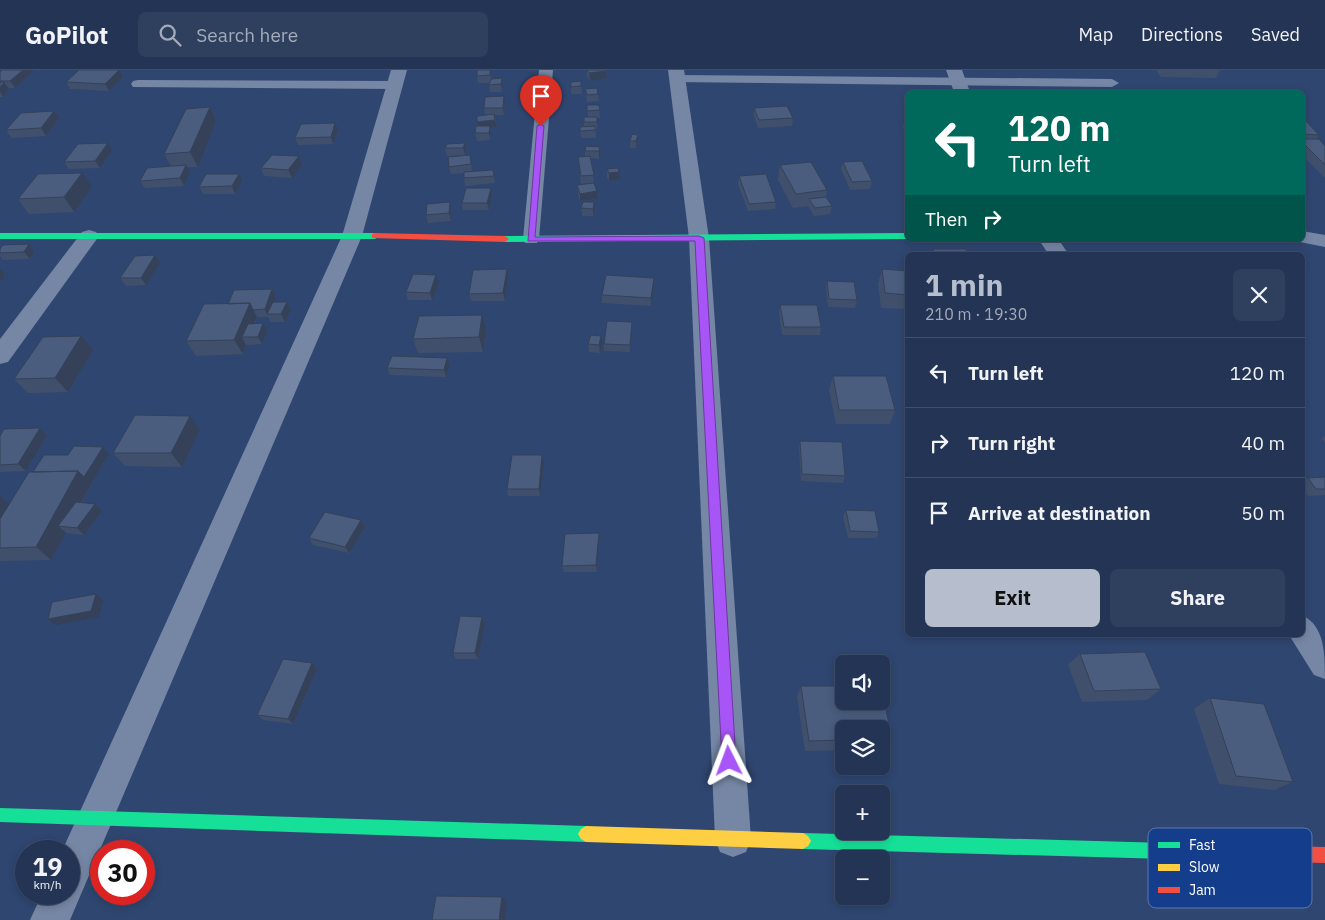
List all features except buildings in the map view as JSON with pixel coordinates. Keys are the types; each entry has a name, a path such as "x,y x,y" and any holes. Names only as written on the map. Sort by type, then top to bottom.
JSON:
{"street":[{"path":"677,75 699,238 733,839"},
{"path":"80,855 352,236 396,77"},
{"path":"0,236 352,236 531,239 905,236"},
{"path":"0,356 89,236"},
{"path":"1305,238 1325,241"},
{"path":"1305,634 1325,664"},
{"path":"0,815 733,839 1148,850"},
{"path":"1312,855 1325,855"},
{"path":"50,920 57,905"}],"lane":[{"path":"150,70 138,84 396,77"},
{"path":"531,239 546,70"},
{"path":"677,75 1112,83"}],"traffic: fast":[{"path":"0,236 375,236"},
{"path":"505,239 905,236"},
{"path":"0,815 586,834"},
{"path":"803,841 1148,851"}],"traffic: slow":[{"path":"586,834 803,841"}],"traffic: jam":[{"path":"375,236 505,239"},
{"path":"1312,855 1325,855"}],"route":[{"path":"541,126 531,239 699,238 729,761"}]}
